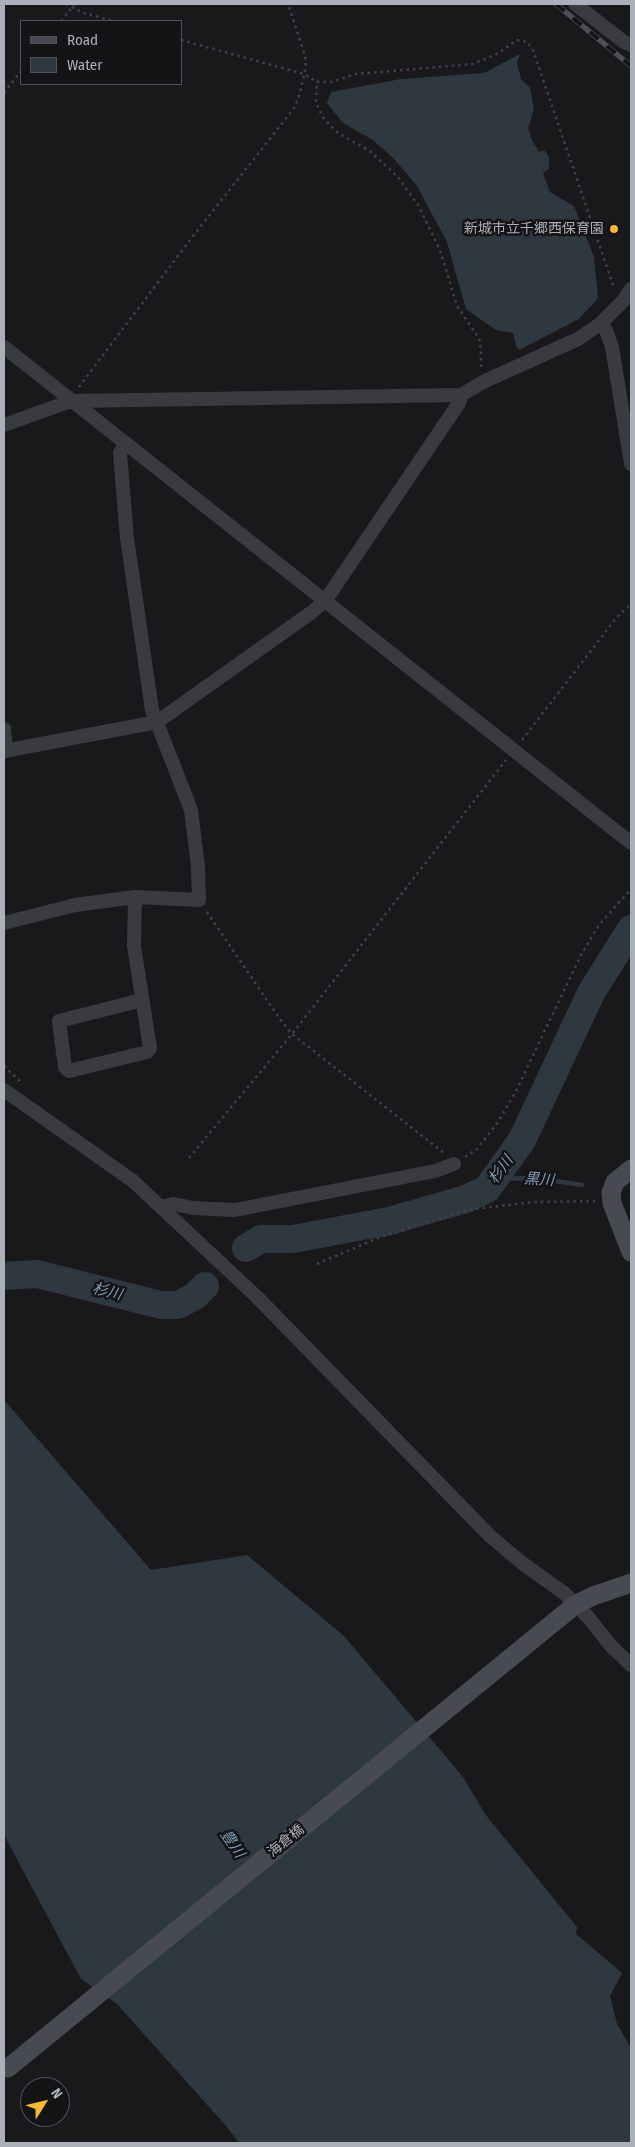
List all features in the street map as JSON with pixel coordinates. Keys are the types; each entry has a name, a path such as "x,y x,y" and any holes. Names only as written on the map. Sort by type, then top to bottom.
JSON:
{"street":[{"path":"575,4 624,42 631,45"},
{"path":"4,425 71,401 461,395 484,381 578,339 600,324 623,301 631,289"},
{"path":"600,324 606,330 612,346 631,464"},
{"path":"4,347 631,843"},
{"path":"4,729 5,751 157,722 312,612 325,601 459,403 461,395"},
{"path":"4,923 75,905 134,897 200,900 191,810 152,710 127,538 120,454 125,444"},
{"path":"134,897 134,946 150,1048 147,1052 69,1071 65,1066 60,1021 142,1000"},
{"path":"4,1090 97,1154 133,1181 162,1207 257,1297 490,1536 522,1563 564,1593 570,1609 631,1665"},
{"path":"162,1207 173,1204 193,1208 235,1210 435,1171 454,1164"},
{"path":"631,1169 614,1182 611,1193 612,1203 631,1252"},
{"name":"海倉橋","path":"6,2070 570,1609 593,1596 631,1583"}],"path":[{"path":"66,4 71,8 110,20"},
{"path":"62,20 75,4"},
{"path":"71,401 74,394 193,236 295,107 304,74 305,55 288,4"},
{"path":"182,40 304,74 317,82 331,82 356,74 473,64 497,54 517,40 527,42 533,50 616,296 623,301"},
{"path":"4,93 20,72"},
{"path":"317,82 316,102 324,119 338,133 372,152 397,176 418,204 440,250 457,306 479,338 482,350 481,366 484,381"},
{"path":"189,1158 292,1034 617,617 631,604"},
{"path":"200,900 279,1018 292,1034 443,1152 454,1164 477,1149 498,1122 516,1091 580,957 599,925 631,889"},
{"path":"317,1264 378,1238 466,1210 534,1202 591,1201 612,1203"}],"water":[{"path":"520,54 517,63 521,79 530,88 534,109 528,128 539,152 544,150 549,157 549,169 543,173 550,192 574,206 594,257 598,298 579,319 519,350 513,333 496,330 466,309 447,242 417,186 394,159 373,140 343,123 327,103 331,92 401,79 484,73"},
{"name":"豊川","path":"4,1400 151,1570 247,1555 344,1636 463,1777 485,1814 577,1927 576,1934 622,1973 610,1996 617,2024 631,2048 631,2143 239,2143 227,2127 117,2004 81,1979 4,1835"}],"waterway":[{"name":"杉川","path":"246,1248 261,1239 293,1239 389,1221 466,1199 487,1189 522,1140 591,993 631,929"},
{"name":"黒川","path":"496,1179 534,1178 582,1185"},
{"name":"杉川","path":"4,1276 37,1274 161,1305 178,1305 195,1296 205,1286"}],"railway":[{"path":"556,4 631,66"}],"place":[{"name":"新城市立千郷西保育園","path":"614,229"}]}
